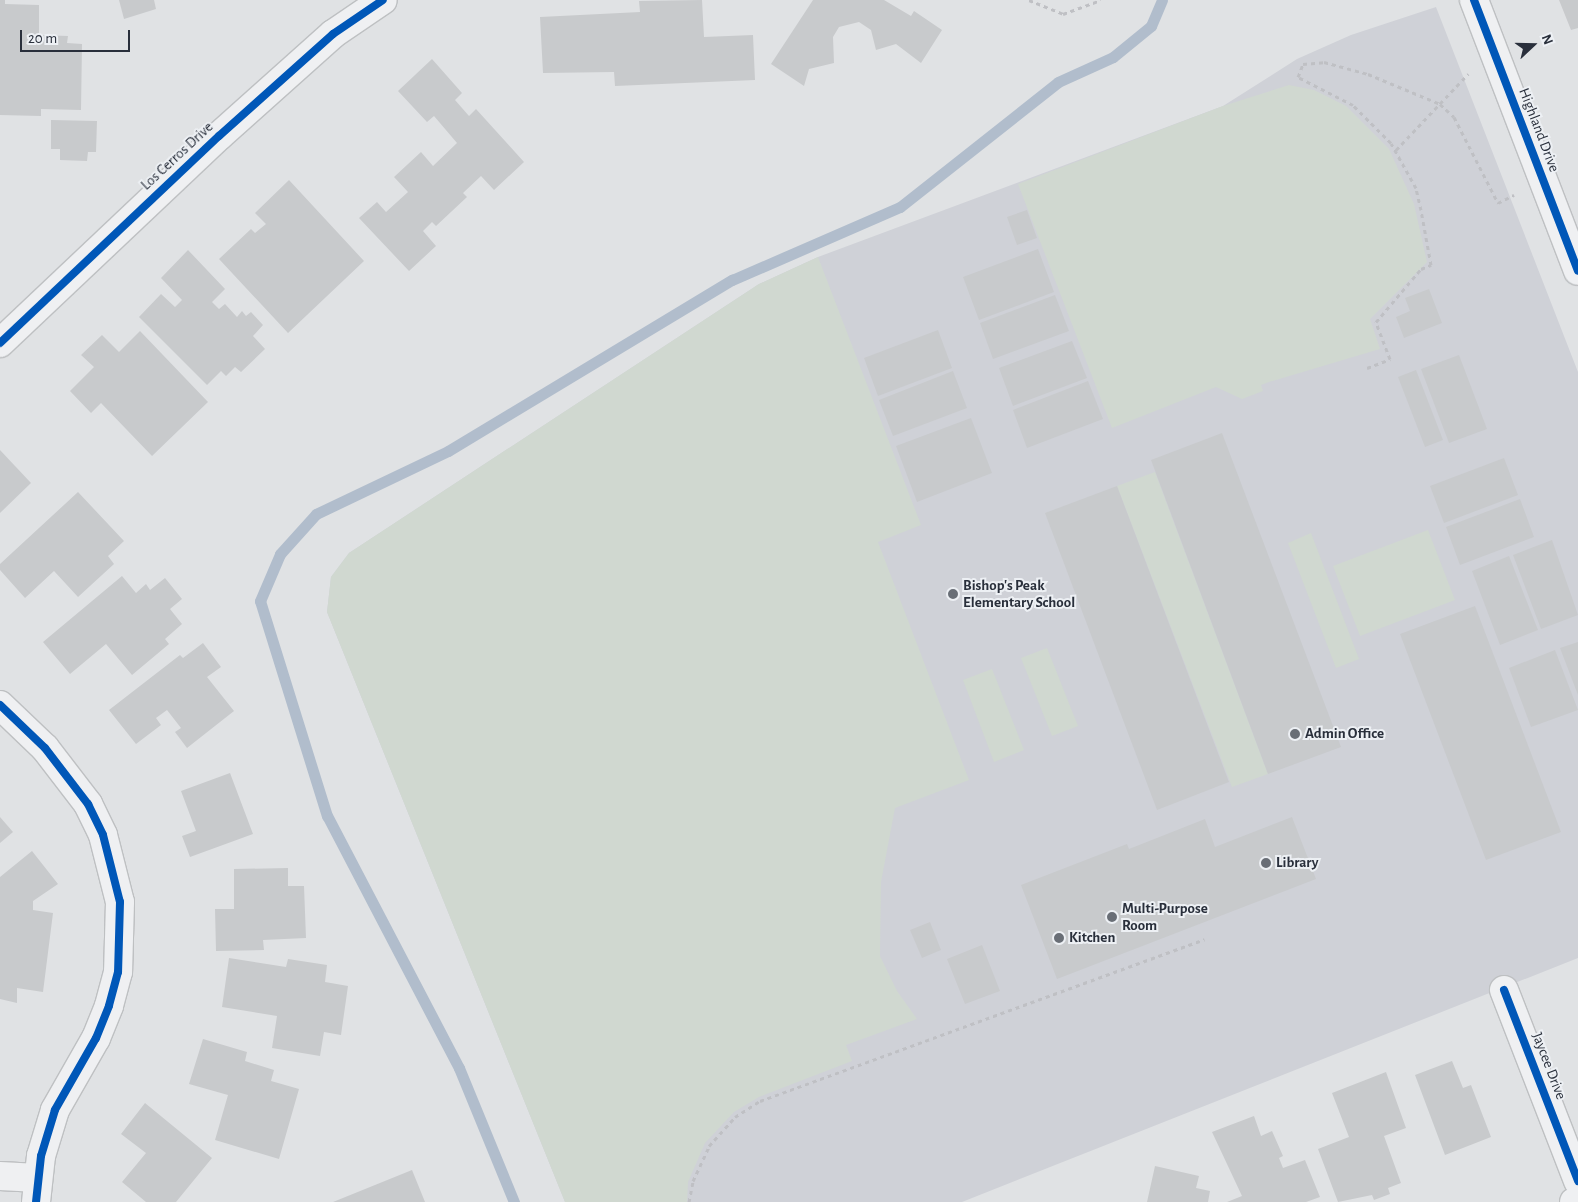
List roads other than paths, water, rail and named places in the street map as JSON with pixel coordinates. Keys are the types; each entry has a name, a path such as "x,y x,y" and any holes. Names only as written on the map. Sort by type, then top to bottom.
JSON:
{"street":[{"name":"Los Cerros Drive","path":"0,343 261,97 333,34 383,0"},
{"name":"Highland Drive","path":"1474,0 1578,271"},
{"path":"0,705 45,748 88,804 114,868 120,902 118,972 109,1006 96,1038 55,1110 37,1190 0,1176"},
{"name":"Jaycee Drive","path":"1504,990 1578,1180"},
{"path":"1574,1202 1578,1200"}],"waterway":[{"path":"514,1202 459,1068 327,816 260,601 280,554 316,514 448,451 732,280 900,207 1058,82 1113,57 1151,26 1162,0"}],"place":[{"name":"Bishop's Peak Elementary School","path":"953,594"},
{"name":"Admin Office","path":"1295,734"},
{"name":"Library","path":"1266,863"},
{"name":"Multi-Purpose Room","path":"1112,917"},
{"name":"Kitchen","path":"1059,938"}]}
